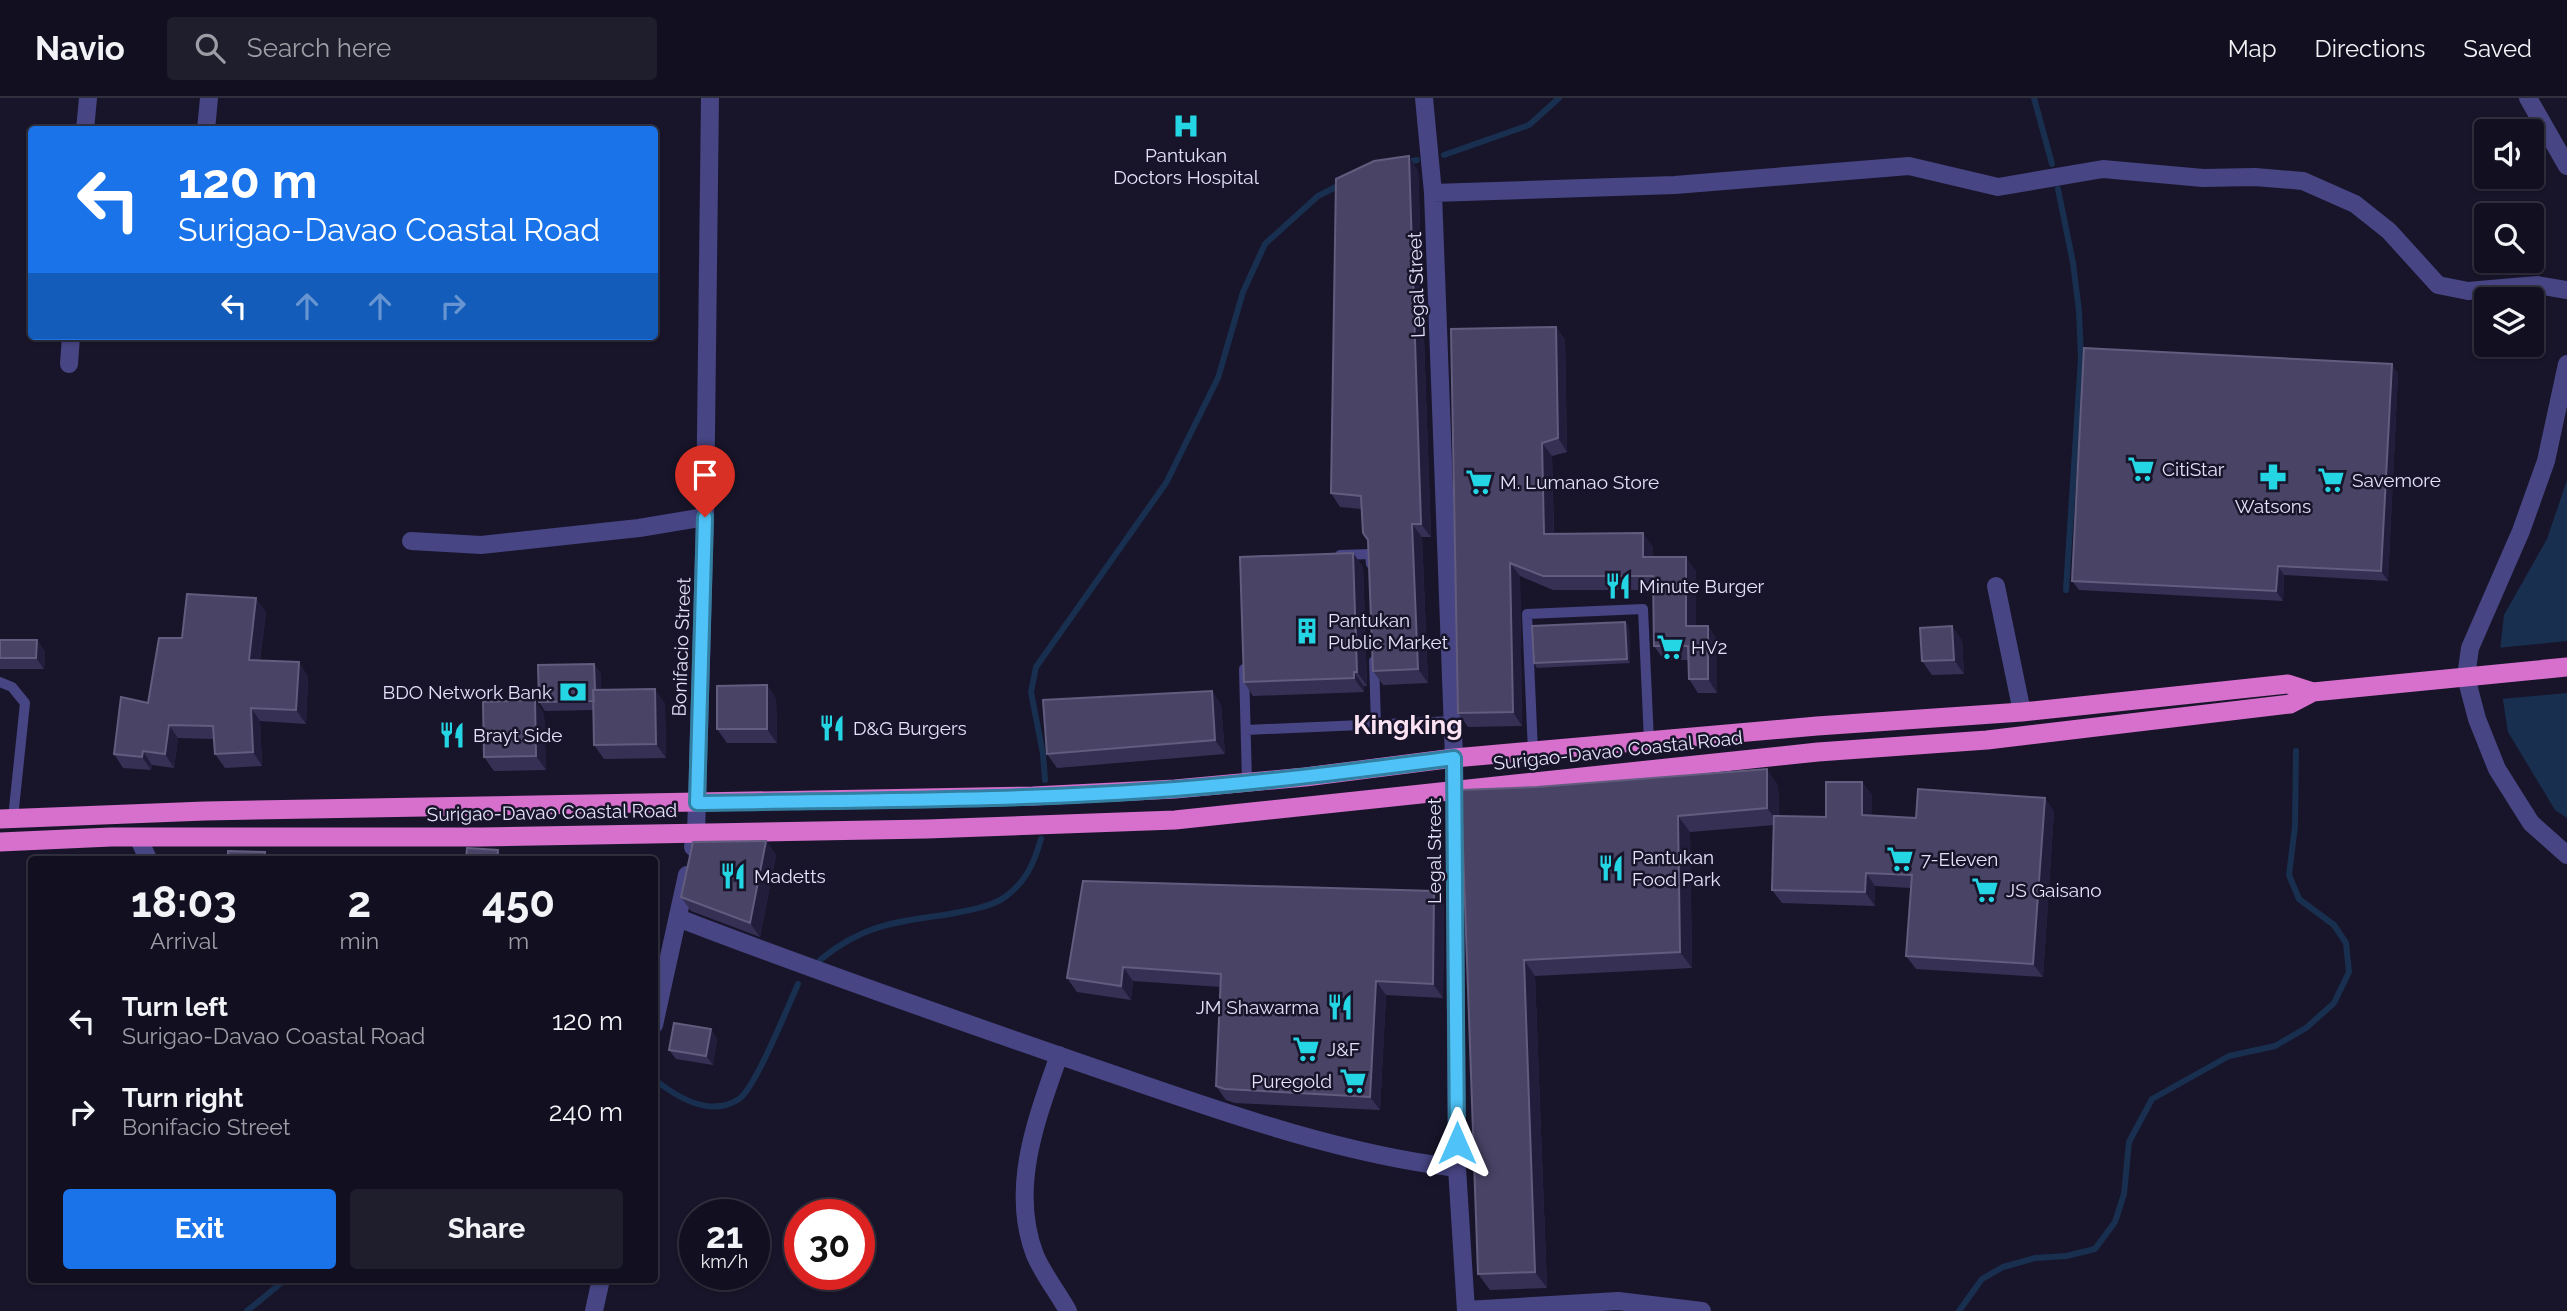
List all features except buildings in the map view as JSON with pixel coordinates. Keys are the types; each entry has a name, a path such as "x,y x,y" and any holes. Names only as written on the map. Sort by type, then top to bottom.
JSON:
{"highway":[{"name":"Surigao-Davao Coastal Road","path":"0,842 111,836 696,833 1033,826 1175,820 1818,752 1987,740 2290,704 2313,692 2567,667"},
{"name":"Surigao-Davao Coastal Road","path":"7,818 1033,796 1175,789 1454,758 1817,726 2022,712 2288,684 2313,692"},
{"path":"1986,715 1987,740"},
{"path":"1817,726 1818,752"},
{"path":"1033,796 1033,826"},
{"path":"481,808 481,836"},
{"path":"110,814 111,836"}],"street":[{"path":"85,126 88,98"},
{"path":"206,126 209,98"},
{"name":"Bonifacio Street","path":"658,1007 696,833 705,517 710,98"},
{"name":"Legal Street","path":"1424,98 1433,193 1454,758 1457,1168 1466,1311"},
{"path":"2528,98 2567,166"},
{"path":"1433,193 1675,184 1909,166 1998,187 2102,169 2203,178 2255,177 2303,181 2355,204 2389,231 2438,285 2468,291 2537,285 2567,289"},
{"path":"69,364 71,340"},
{"path":"2567,364 2546,461 2521,531 2470,648 2477,719 2497,769 2531,823 2567,855"},
{"path":"411,541 481,545 639,528 705,517"},
{"path":"1996,586 2022,712"},
{"path":"138,836 147,856"},
{"path":"678,918 815,972 1234,1115 1340,1148 1412,1163 1457,1168"},
{"path":"1059,1055 1034,1125 1026,1166 1026,1214 1035,1255 1068,1311"},
{"path":"594,1311 600,1283"},
{"path":"1466,1311 1618,1301 1702,1311"}],"lane":[{"path":"1331,555 1370,554 1371,580"},
{"path":"1533,752 1527,614 1643,609 1649,741"},
{"path":"1374,645 1376,724"},
{"path":"1243,651 1248,782"},
{"path":"0,681 12,687 24,703 7,818"},
{"path":"1246,730 1452,721"}],"water":[{"path":"2567,480 2567,818 2555,810 2508,732 2498,668 2504,615 2547,539"}],"pier":[{"path":"2567,641 2567,693 2500,699 2495,668 2497,648"}],"waterway":[{"path":"1444,155 1529,125 1559,98"},
{"path":"2034,98 2052,164"},
{"path":"1405,163 1417,160"},
{"path":"1045,780 1043,754 1031,692 1036,667 1166,483 1218,378 1243,292 1265,244 1318,196 1342,184"},
{"path":"2058,189 2073,263 2081,358 2066,590"},
{"path":"1959,1311 1982,1279 2003,1267 2035,1258 2066,1256 2095,1249 2115,1222 2124,1194 2129,1142 2152,1099 2229,1056 2275,1046 2306,1028 2334,1003 2349,972 2346,943 2334,925 2299,899 2289,875 2295,826 2296,751"},
{"path":"820,960 850,940 878,927 967,911 999,901 1024,878 1041,839"},
{"path":"658,1082 673,1093 705,1106 728,1104 739,1099 754,1080 798,984"},
{"path":"247,1311 281,1283"}],"place":[{"name":"Pantukan Doctors Hospital","path":"1186,126"},
{"name":"CitiStar","path":"2141,469"},
{"name":"Watsons","path":"2273,477"},
{"name":"Savemore","path":"2331,480"},
{"name":"M. Lumanao Store","path":"1479,482"},
{"name":"Minute Burger","path":"1618,586"},
{"name":"Pantukan Public Market","path":"1307,631"},
{"name":"HV2","path":"1670,647"},
{"name":"BDO Network Bank","path":"573,692"},
{"name":"D&G Burgers","path":"832,728"},
{"name":"Brayt Side","path":"452,735"},
{"name":"7-Eleven","path":"1900,859"},
{"name":"Pantukan Food Park","path":"1611,868"},
{"name":"Madetts","path":"733,876"},
{"name":"JS Gaisano","path":"1985,890"},
{"name":"JM Shawarma","path":"1340,1007"},
{"name":"J&F","path":"1306,1049"},
{"name":"Puregold","path":"1353,1081"}],"district":[{"name":"Kingking","path":"1408,725"}],"route":[{"path":"705,517 697,803 1033,796 1175,789 1305,777 1454,758 1457,1143"}]}
